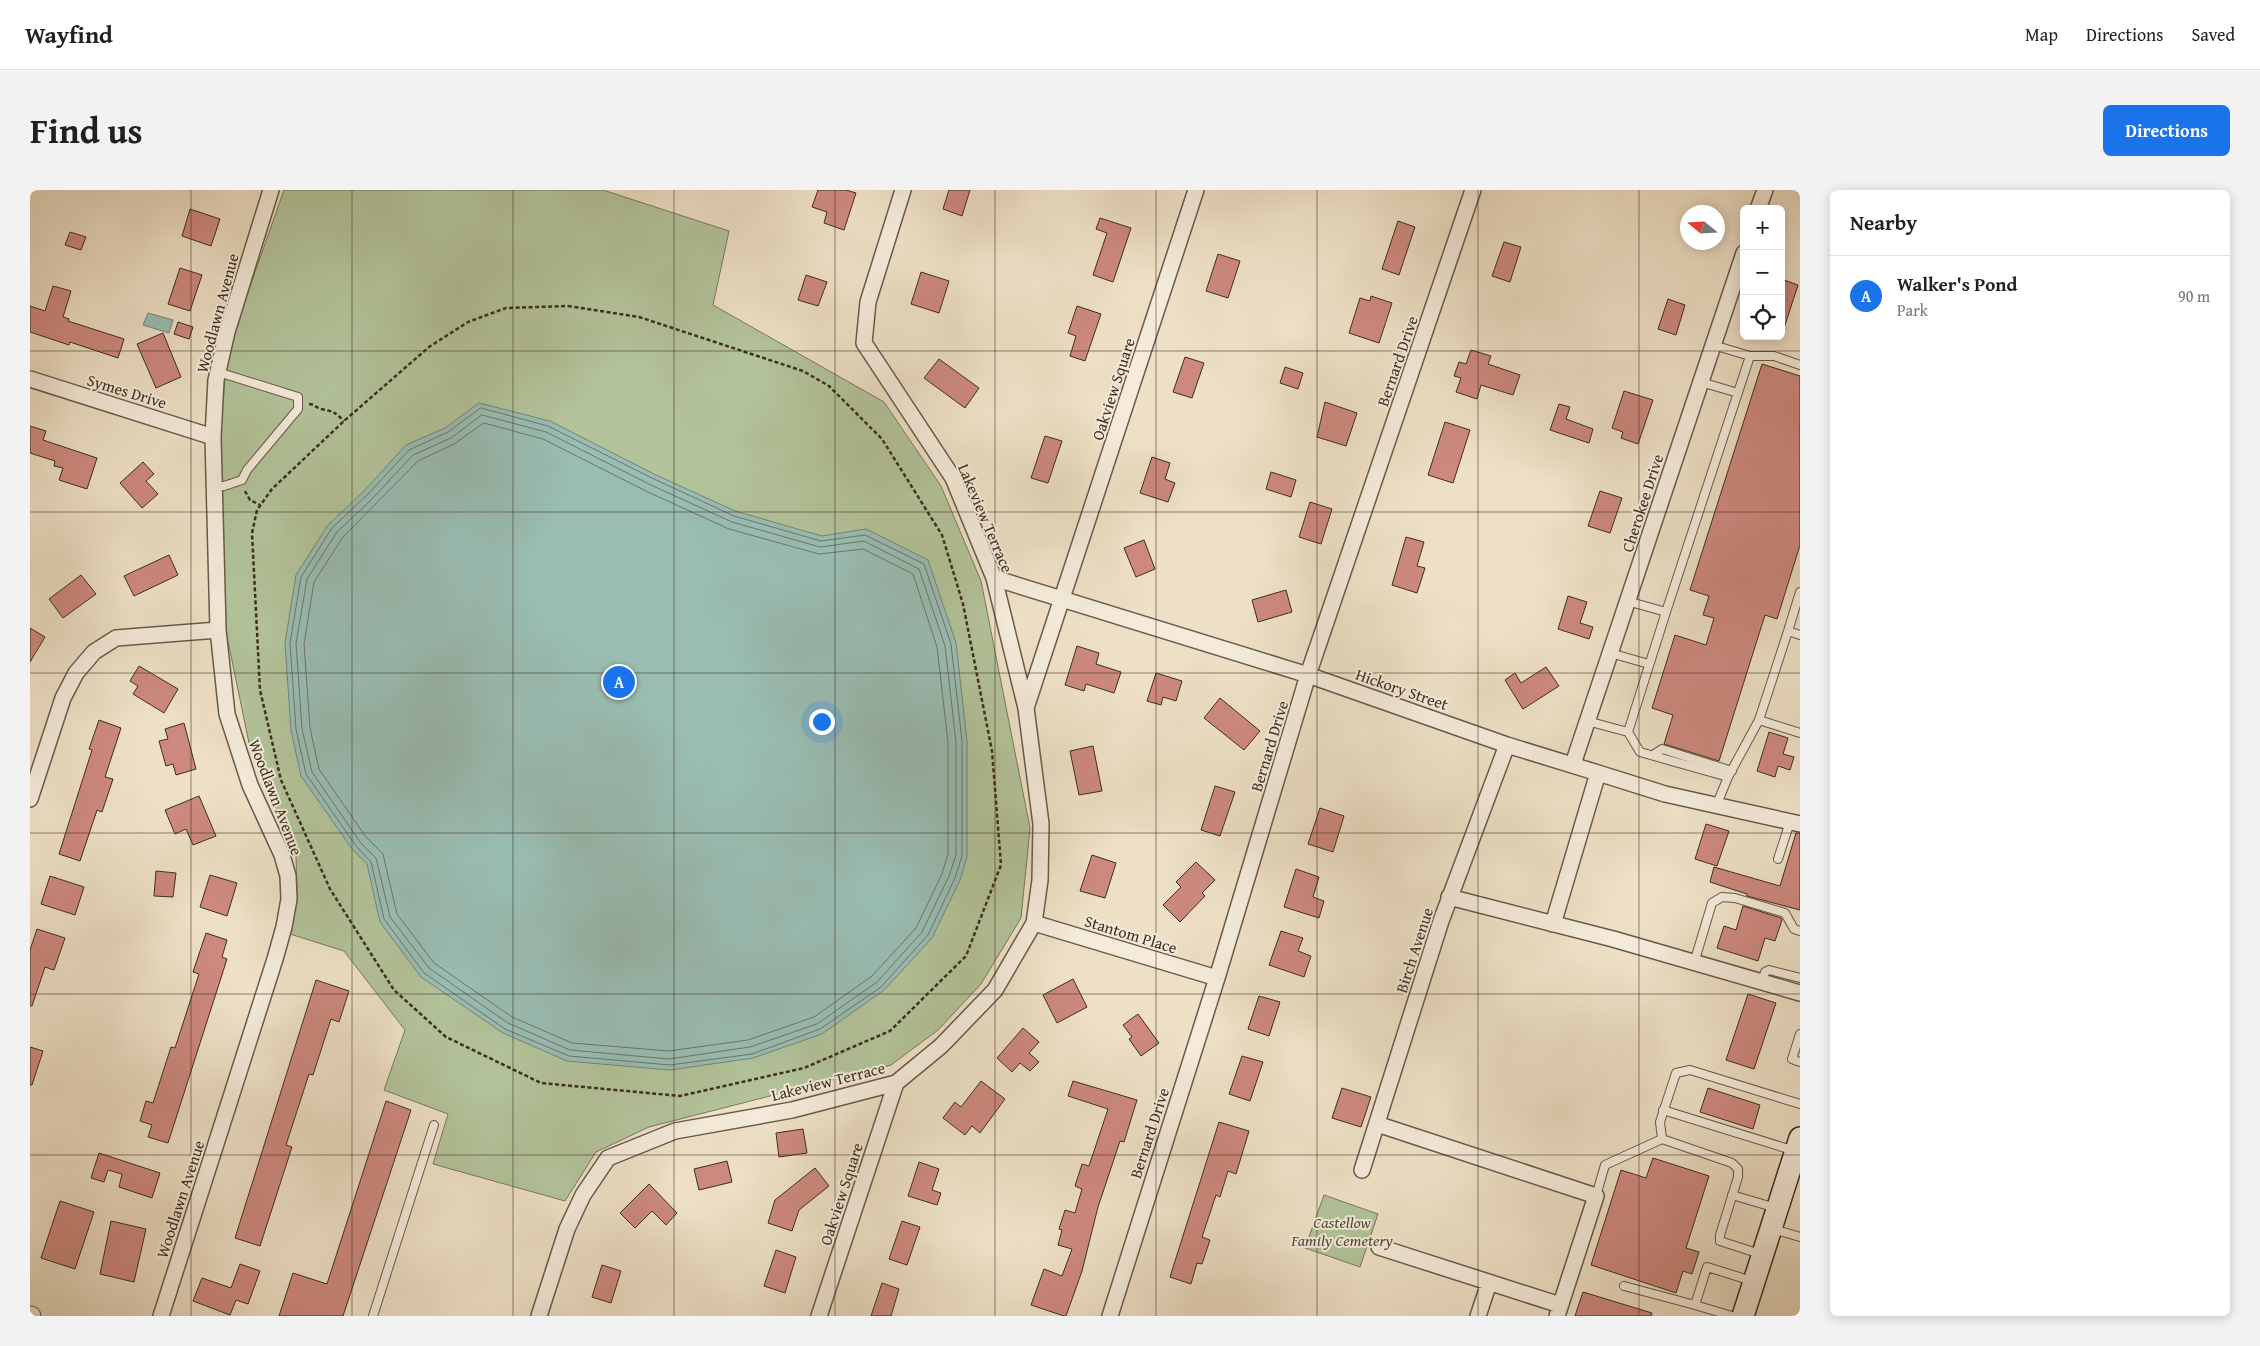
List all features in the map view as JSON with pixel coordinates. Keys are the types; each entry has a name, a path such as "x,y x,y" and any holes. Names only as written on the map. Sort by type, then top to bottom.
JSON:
{"main road":[{"path":"1743,1316 1797,1153"}],"street":[{"name":"Woodlawn Avenue","path":"161,1316 275,959 289,899 288,876 282,855 250,785 227,714 218,630 214,486 213,437 218,372 228,332 271,190"},
{"name":"Lakeview Terrace","path":"539,1316 567,1229 583,1195 608,1158 675,1131 792,1110 896,1083 942,1046 996,990 1034,923 1040,880 1041,824 1026,708 994,578 953,478 864,343 868,302 903,190"},
{"name":"Oakview Square","path":"1063,599 1196,190"},
{"name":"Bernard Drive","path":"1110,1316 1217,978 1308,675 1473,190"},
{"path":"1759,205 1765,190"},
{"name":"Cherokee Drive","path":"1573,764 1740,265"},
{"name":"Symes Drive","path":"30,379 213,437"},
{"name":"Hickory Street","path":"994,578 1308,675 1598,774 1666,794 1795,823"},
{"name":"Lakeview Terrace","path":"1026,708 1063,599"},
{"path":"30,799 63,698 76,673 94,652 116,638 218,630"},
{"name":"Birch Avenue","path":"1362,1170 1450,897 1507,744"},
{"path":"1553,924 1598,774"},
{"path":"1450,897 1614,939 1800,993"},
{"name":"Stantom Place","path":"1034,923 1217,978"},
{"name":"Oakview Square","path":"819,1316 896,1083"},
{"path":"1377,1124 1596,1196 1558,1310 1489,1282 1379,1247"},
{"path":"1478,1316 1489,1282"}],"lane":[{"path":"1713,345 1750,356 1774,356 1800,365"},
{"path":"1628,732 1750,356"},
{"path":"214,486 224,486 242,480 247,470 298,409 298,397 218,372"},
{"path":"1701,382 1738,393"},
{"path":"1717,804 1730,774 1759,720 1800,592"},
{"path":"1628,601 1666,612"},
{"path":"1788,631 1800,635"},
{"path":"1610,653 1649,664"},
{"path":"1587,720 1628,732 1640,752 1653,755 1662,749 1730,774"},
{"path":"1759,720 1800,733"},
{"path":"1778,859 1795,823"},
{"path":"1694,963 1712,903 1722,897 1735,898 1785,913 1794,929 1800,931"},
{"path":"1762,982 1765,972 1769,970 1800,978"},
{"path":"1800,1034 1792,1060 1800,1062"},
{"path":"1662,1139 1660,1122 1676,1073 1690,1070 1800,1104"},
{"path":"1663,1110 1797,1153"},
{"path":"373,1316 434,1125"},
{"path":"1596,1196 1605,1165 1662,1139 1732,1163 1738,1169 1738,1177 1720,1240 1762,1255"},
{"path":"1732,1195 1774,1218 1800,1237"},
{"path":"1695,1304 1707,1267 1754,1282"},
{"path":"1624,1286 1695,1304 1732,1316"}],"path":[{"path":"568,306 638,317 803,371 829,386 882,439 942,536 963,604 992,751 1001,865 966,956 890,1031 804,1068 680,1096 541,1083 446,1037 394,990 330,889 281,780 260,690 252,534 260,505 272,489 344,421 429,347 468,322 506,308 568,306"},
{"path":"298,404 314,404 320,409 332,410 344,421"},
{"path":"242,480 246,495 250,500 260,505"}],"green space":[{"path":"284,190 603,190 729,231 713,305 884,402 941,486 981,581 1030,828 1021,918 981,984 938,1030 891,1065 649,1127 596,1152 565,1201 433,1164 448,1114 384,1090 405,1030 344,951 290,934 297,894 296,857 249,743 224,622 220,427 228,349"},
{"name":"Castellow Family Cemetery","path":"1324,1195 1378,1214 1360,1267 1305,1248"}],"water":[{"path":"148,313 173,320 169,333 143,325"},
{"path":"479,403 550,421 656,475 735,511 822,536 866,529 928,560 956,643 967,741 967,857 960,880 932,938 884,990 822,1034 753,1058 670,1070 567,1061 503,1033 421,977 380,922 367,864 352,849 301,776 291,730 285,643 296,575 328,525 364,491 406,445 445,428"}],"building":[{"path":"818,190 846,190 856,193 844,230 824,223 827,212 812,207"},
{"path":"949,190 970,190 962,216 943,209"},
{"path":"190,209 220,219 211,246 182,236"},
{"path":"1100,218 1131,228 1113,282 1093,275 1107,233 1096,229"},
{"path":"1398,221 1415,227 1399,275 1382,269"},
{"path":"70,232 86,237 81,250 65,245"},
{"path":"1504,242 1521,247 1510,282 1492,276"},
{"path":"1218,254 1240,261 1228,298 1206,291"},
{"path":"180,268 202,275 190,311 168,304"},
{"path":"921,272 949,281 939,313 911,304"},
{"path":"806,275 827,282 818,306 798,300"},
{"path":"1785,280 1798,285 1785,325"},
{"path":"53,286 71,291 63,317 69,319 68,321 124,339 118,358 70,342 69,345 30,332 30,306 45,311"},
{"path":"1371,296 1392,303 1379,343 1349,333 1360,298 1370,301"},
{"path":"1668,299 1685,305 1676,335 1658,329"},
{"path":"1077,306 1101,314 1085,361 1070,356 1076,336 1068,333"},
{"path":"178,322 193,327 189,339 174,334"},
{"path":"163,333 181,377 156,388 137,344"},
{"path":"1471,350 1491,356 1488,364 1520,375 1513,395 1481,385 1477,399 1456,392 1461,378 1454,376 1459,362 1466,364"},
{"path":"1185,357 1204,363 1192,398 1173,392"},
{"path":"939,359 979,388 965,408 924,378"},
{"path":"1762,364 1800,376 1800,545 1777,619 1765,615 1719,761 1664,744 1673,715 1652,708 1675,635 1706,645 1714,618 1703,615 1709,596 1690,590"},
{"path":"1285,367 1303,373 1298,389 1280,383"},
{"path":"1624,391 1653,400 1638,444 1621,438 1623,432 1612,428"},
{"path":"1325,402 1357,413 1346,446 1317,437"},
{"path":"1559,404 1570,407 1566,419 1593,429 1589,443 1550,430"},
{"path":"1445,422 1470,430 1453,483 1428,475"},
{"path":"30,426 46,431 43,440 97,458 87,489 59,480 63,468 54,466 55,461 30,453"},
{"path":"1045,436 1062,441 1048,483 1031,478"},
{"path":"1152,457 1170,463 1165,479 1175,483 1168,502 1140,493"},
{"path":"143,462 154,474 146,481 158,494 142,508 120,483"},
{"path":"1271,472 1296,480 1291,497 1266,489"},
{"path":"1600,491 1622,498 1610,533 1588,526"},
{"path":"1310,502 1332,509 1321,544 1299,537"},
{"path":"1406,537 1424,542 1417,566 1425,568 1417,593 1392,585"},
{"path":"1144,540 1155,569 1136,577 1124,548"},
{"path":"169,555 178,575 134,596 124,576"},
{"path":"81,575 96,594 63,618 49,599"},
{"path":"1286,590 1292,612 1258,622 1252,600"},
{"path":"1568,596 1587,602 1580,623 1593,627 1589,639 1558,629"},
{"path":"30,628 45,637 30,662"},
{"path":"1077,646 1099,653 1096,664 1121,672 1114,693 1086,684 1084,691 1065,685"},
{"path":"139,666 178,689 164,713 133,694 138,686 130,681"},
{"path":"1546,667 1559,686 1523,709 1505,680 1515,673 1521,683"},
{"path":"1156,673 1182,681 1176,701 1163,697 1161,705 1147,701"},
{"path":"1220,698 1260,731 1244,750 1204,718"},
{"path":"99,720 121,728 105,777 113,779 102,812 97,810 80,861 59,854 92,750 89,749"},
{"path":"184,723 196,769 176,775 173,764 166,766 159,741 168,739 165,729"},
{"path":"1769,732 1788,738 1783,754 1794,757 1790,770 1778,766 1775,777 1757,771"},
{"path":"1093,746 1102,791 1079,795 1070,751"},
{"path":"1215,786 1235,792 1220,836 1201,830"},
{"path":"199,796 216,836 193,845 186,829 175,834 165,810"},
{"path":"1320,808 1344,816 1333,852 1308,844"},
{"path":"1706,824 1729,831 1717,866 1695,859"},
{"path":"1796,833 1800,833 1800,910 1747,896 1747,894 1710,882 1714,867 1780,886"},
{"path":"1092,855 1116,863 1105,898 1080,891"},
{"path":"1196,862 1215,880 1202,893 1205,896 1180,922 1163,905 1181,887 1176,882"},
{"path":"1296,869 1319,877 1313,897 1324,901 1319,918 1284,907"},
{"path":"156,871 176,873 173,897 154,896"},
{"path":"210,875 237,883 227,916 200,907"},
{"path":"50,876 84,887 75,915 41,904"},
{"path":"1743,906 1781,918 1782,920 1775,941 1765,938 1758,961 1717,948 1724,926 1736,930"},
{"path":"37,929 65,938 54,970 45,967 32,1006 30,1006 30,950"},
{"path":"1281,931 1303,938 1298,951 1311,956 1304,977 1269,965"},
{"path":"206,933 227,940 222,957 227,959 168,1143 148,1137 152,1125 140,1121 146,1101 153,1103 171,1047 175,1048 199,974 193,972"},
{"path":"1073,979 1087,1007 1057,1023 1043,995"},
{"path":"316,980 349,991 339,1022 331,1019 313,1075 309,1074 286,1145 292,1147 260,1246 235,1238"},
{"path":"1748,994 1776,1003 1754,1069 1726,1060"},
{"path":"1259,996 1280,1002 1269,1036 1248,1029"},
{"path":"1138,1014 1159,1043 1141,1056 1129,1039 1132,1037 1123,1025"},
{"path":"1023,1028 1039,1042 1029,1053 1039,1062 1030,1071 1020,1063 1012,1072 997,1058"},
{"path":"30,1047 43,1051 32,1085 30,1085"},
{"path":"1242,1056 1263,1062 1250,1101 1229,1094"},
{"path":"981,1081 1005,1099 980,1133 972,1126 965,1135 943,1118 955,1102 961,1107"},
{"path":"1073,1081 1137,1100 1124,1142 1120,1141 1098,1207 1082,1271 1066,1316 1064,1316 1031,1305 1044,1269 1062,1276 1072,1249 1058,1245 1062,1230 1059,1229 1065,1210 1075,1213 1082,1189 1075,1186 1082,1164 1089,1166 1108,1109 1068,1096"},
{"path":"1342,1088 1371,1097 1361,1127 1332,1118"},
{"path":"1708,1088 1760,1105 1753,1129 1700,1112"},
{"path":"386,1101 411,1110 343,1316 279,1316 293,1273 327,1284"},
{"path":"1219,1122 1249,1131 1236,1174 1228,1171 1220,1197 1216,1195 1202,1237 1210,1240 1202,1264 1197,1263 1191,1284 1170,1277"},
{"path":"803,1129 807,1153 779,1157 776,1133"},
{"path":"99,1153 160,1173 152,1198 119,1187 122,1174 108,1170 104,1182 91,1178"},
{"path":"1653,1158 1709,1176 1686,1248 1699,1252 1692,1274 1683,1271 1676,1293 1591,1265 1621,1170 1646,1178"},
{"path":"727,1161 732,1182 699,1190 694,1169"},
{"path":"919,1162 939,1169 932,1190 941,1193 937,1205 908,1196"},
{"path":"815,1168 829,1186 799,1210 792,1231 768,1223 775,1200"},
{"path":"649,1184 677,1213 666,1225 652,1211 635,1228 620,1213"},
{"path":"60,1201 94,1212 75,1269 41,1258"},
{"path":"111,1221 146,1229 134,1282 100,1274"},
{"path":"902,1221 920,1227 907,1265 889,1259"},
{"path":"776,1250 796,1257 785,1293 764,1286"},
{"path":"240,1264 260,1271 248,1304 236,1300 230,1315 193,1301 202,1278 231,1288"},
{"path":"602,1265 621,1271 611,1303 592,1297"},
{"path":"882,1283 899,1289 891,1316 871,1316"},
{"path":"1583,1292 1652,1313 1651,1316 1575,1316"}],"place":[{"name":"Walker's Pond","path":"619,682"}]}
